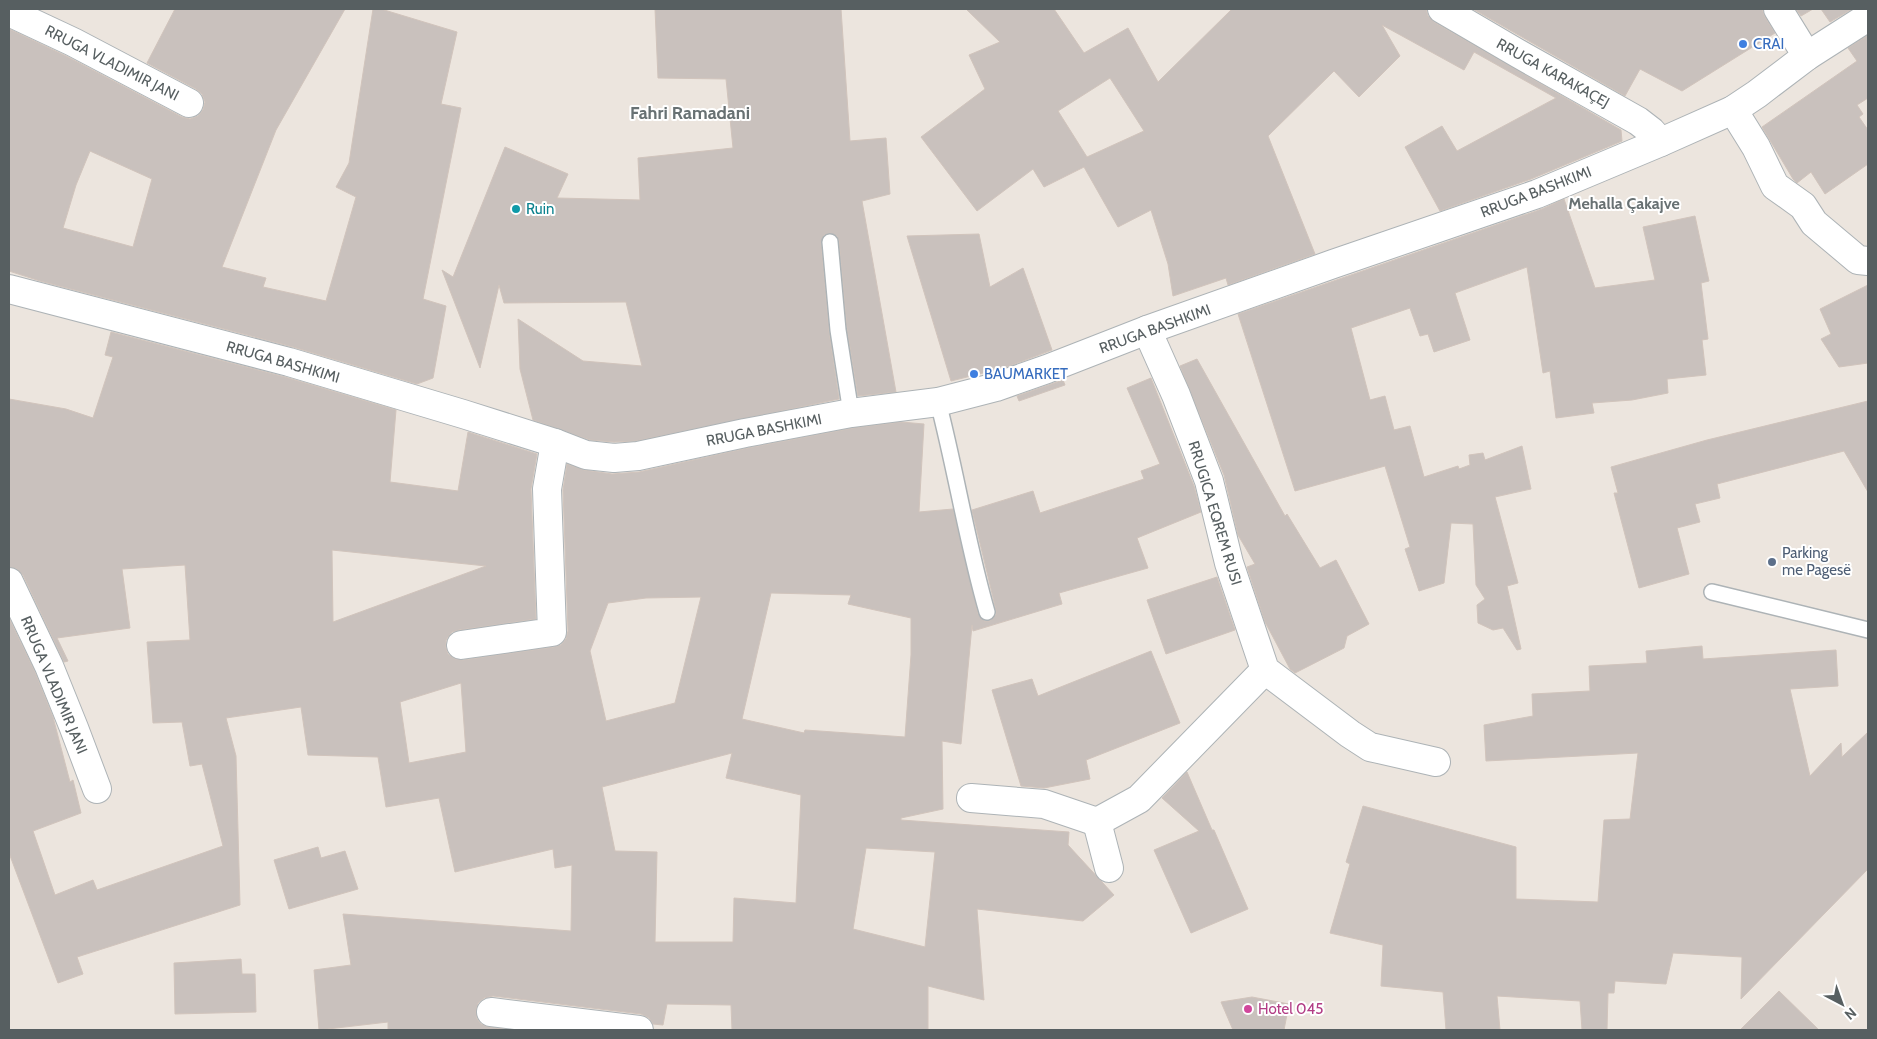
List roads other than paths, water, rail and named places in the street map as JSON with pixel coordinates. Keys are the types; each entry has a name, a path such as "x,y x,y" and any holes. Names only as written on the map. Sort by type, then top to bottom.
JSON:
{"street":[{"name":"RRUGA KARAKAÇEJ","path":"1442,9 1638,120 1661,142"},
{"path":"1778,9 1807,56"},
{"name":"RRUGA VLADIMIR JANI","path":"9,12 73,42 189,103"},
{"name":"RRUGA BASHKIMI","path":"9,289 289,362 556,443 586,455 614,458 638,456 850,413 938,402 1004,384 1147,330 1537,194 1733,110 1807,56 1868,17"},
{"path":"1733,110 1756,147 1775,186 1803,206 1814,223 1858,260 1868,262"},
{"name":"RRUGICA EQREM RUSI","path":"1147,330 1176,395 1208,481 1230,563 1265,670"},
{"path":"461,645 552,632 547,489 556,443"},
{"name":"RRUGA VLADIMIR JANI","path":"9,582 49,666 97,789"},
{"path":"971,798 1044,804 1098,822 1139,799 1265,670 1370,747 1436,762"},
{"path":"1098,822 1108,868"},
{"path":"491,1012 639,1030"}],"lane":[{"path":"830,242 838,330 850,413"},
{"path":"938,402 987,612"},
{"path":"1712,592 1868,630"}],"place":[{"name":"CRAI","path":"1743,44"},
{"name":"Ruin","path":"516,209"},
{"name":"BAUMARKET","path":"974,374"},
{"name":"Parking me Pagesë","path":"1772,562"},
{"name":"Hotel 045","path":"1248,1009"}],"district":[{"name":"Fahri Ramadani","path":"690,113"},
{"name":"Mehalla Çakajve","path":"1624,203"}]}
